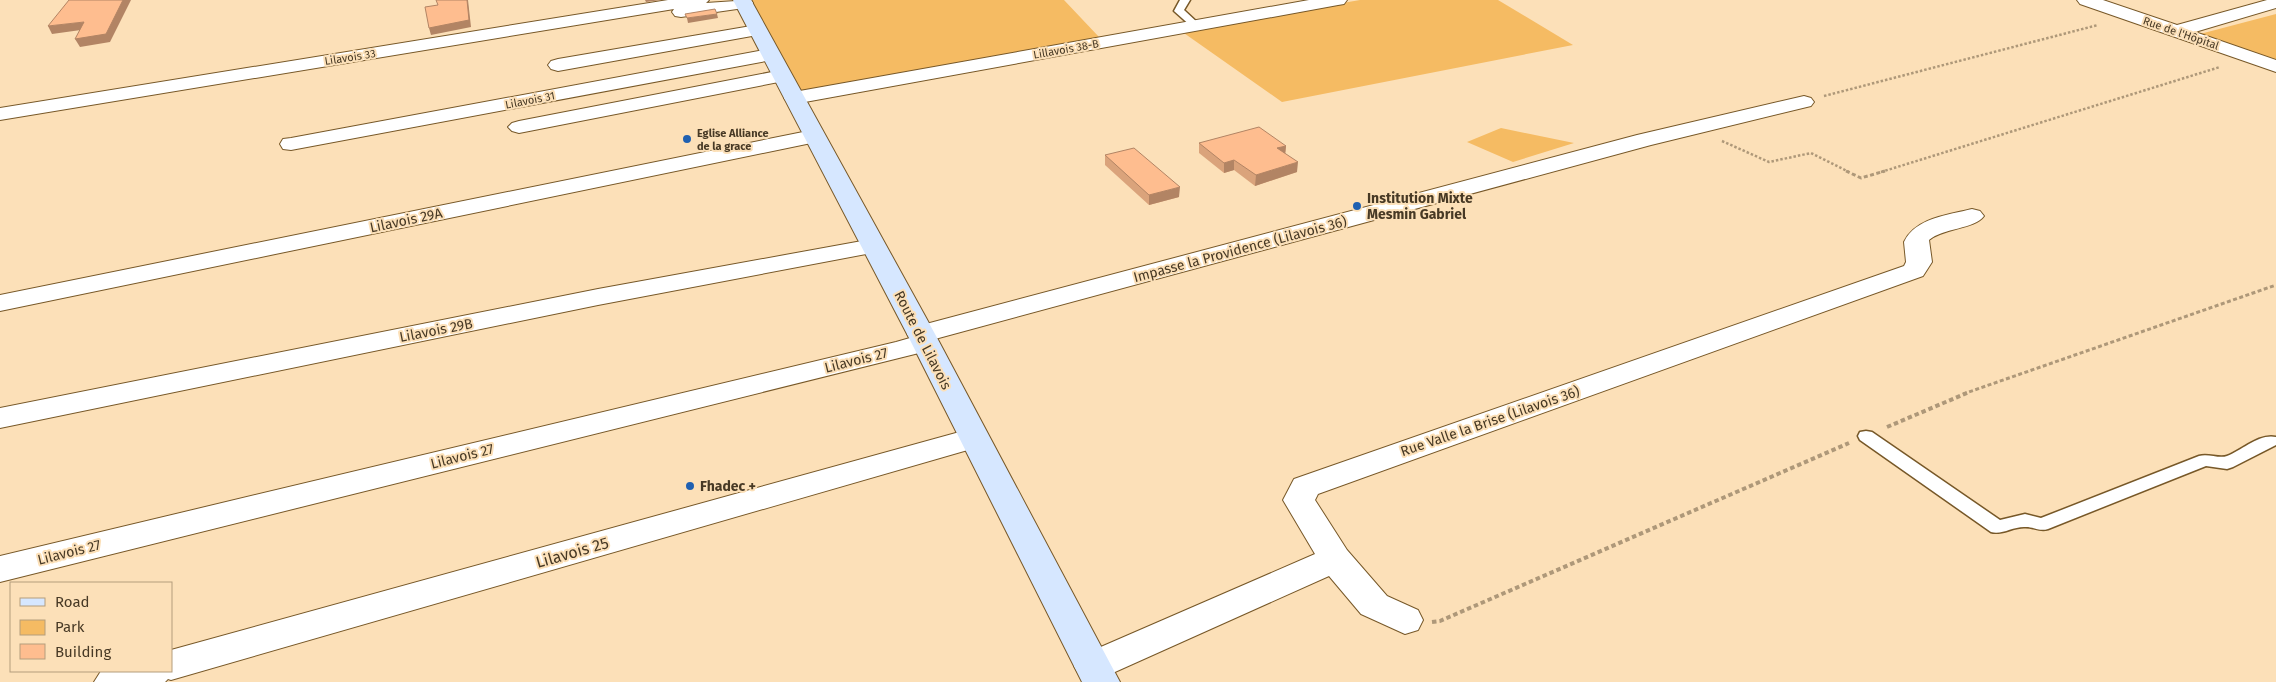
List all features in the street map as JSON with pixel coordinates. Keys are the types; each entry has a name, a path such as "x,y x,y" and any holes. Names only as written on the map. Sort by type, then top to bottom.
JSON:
{"main road":[{"name":"Route de Lilavois","path":"743,2 922,338 1097,674"}],"street":[{"name":"Lilavois 33","path":"0,114 700,0"},
{"name":"Lillavois 38-B","path":"794,98 1338,0"},
{"name":"Rue de l'Hôpital","path":"2086,0 2276,66"},
{"path":"494,46 606,22 743,2"},
{"path":"2177,31 2276,3"},
{"path":"558,65 757,30"},
{"name":"Lilavois 31","path":"291,144 770,55"},
{"path":"519,127 782,76"},
{"name":"Impasse la Providence (Lilavois 36)","path":"922,338 1645,140 1804,102"},
{"name":"Lilavois 29A","path":"0,303 813,136"},
{"name":"Rue Valle la Brise (Lilavois 36)","path":"1335,559 1299,500 1305,487 1914,271 1919,262 1916,243 1919,235 1927,230 1972,216"},
{"name":"Lilavois 29B","path":"0,418 598,298 872,246"},
{"name":"Lilavois 27","path":"0,569 922,338"},
{"name":"Lilavois 25","path":"172,666 974,438"},
{"path":"1097,674 1335,559 1374,605 1405,620"},
{"path":"113,682 149,672"}],"lane":[{"path":"1185,0 1178,11 1195,25"},
{"path":"1866,436 1996,527 2025,520 2042,525 2205,460 2227,463 2270,441"}],"path":[{"path":"1804,102 2132,16"},
{"path":"1694,128 1769,162 1811,153 1861,178 2251,57"},
{"path":"1405,620 1422,623 1440,620 1949,399 2276,285"}],"green space":[{"path":"750,0 1064,0 1099,37 800,93"},
{"path":"1360,0 1498,0 1573,45 1282,102 1181,31"},
{"path":"2276,14 2276,60 2200,34"},
{"path":"1501,128 1574,143 1513,162 1467,142"}],"building":[{"path":"69,0 123,0 106,34 75,39 84,22 48,26"},
{"path":"436,0 467,0 469,20 429,28 425,7 438,5"},
{"path":"715,9 717,14 687,18 685,14"},
{"path":"1259,127 1286,146 1277,148 1298,162 1256,175 1234,160 1224,163 1199,143"},
{"path":"1134,148 1180,187 1149,195 1105,155"}],"place":[{"name":"Eglise Alliance de la grace","path":"687,139"},
{"name":"Institution Mixte Mesmin Gabriel","path":"1357,206"},
{"name":"Fhadec +","path":"690,486"}]}
